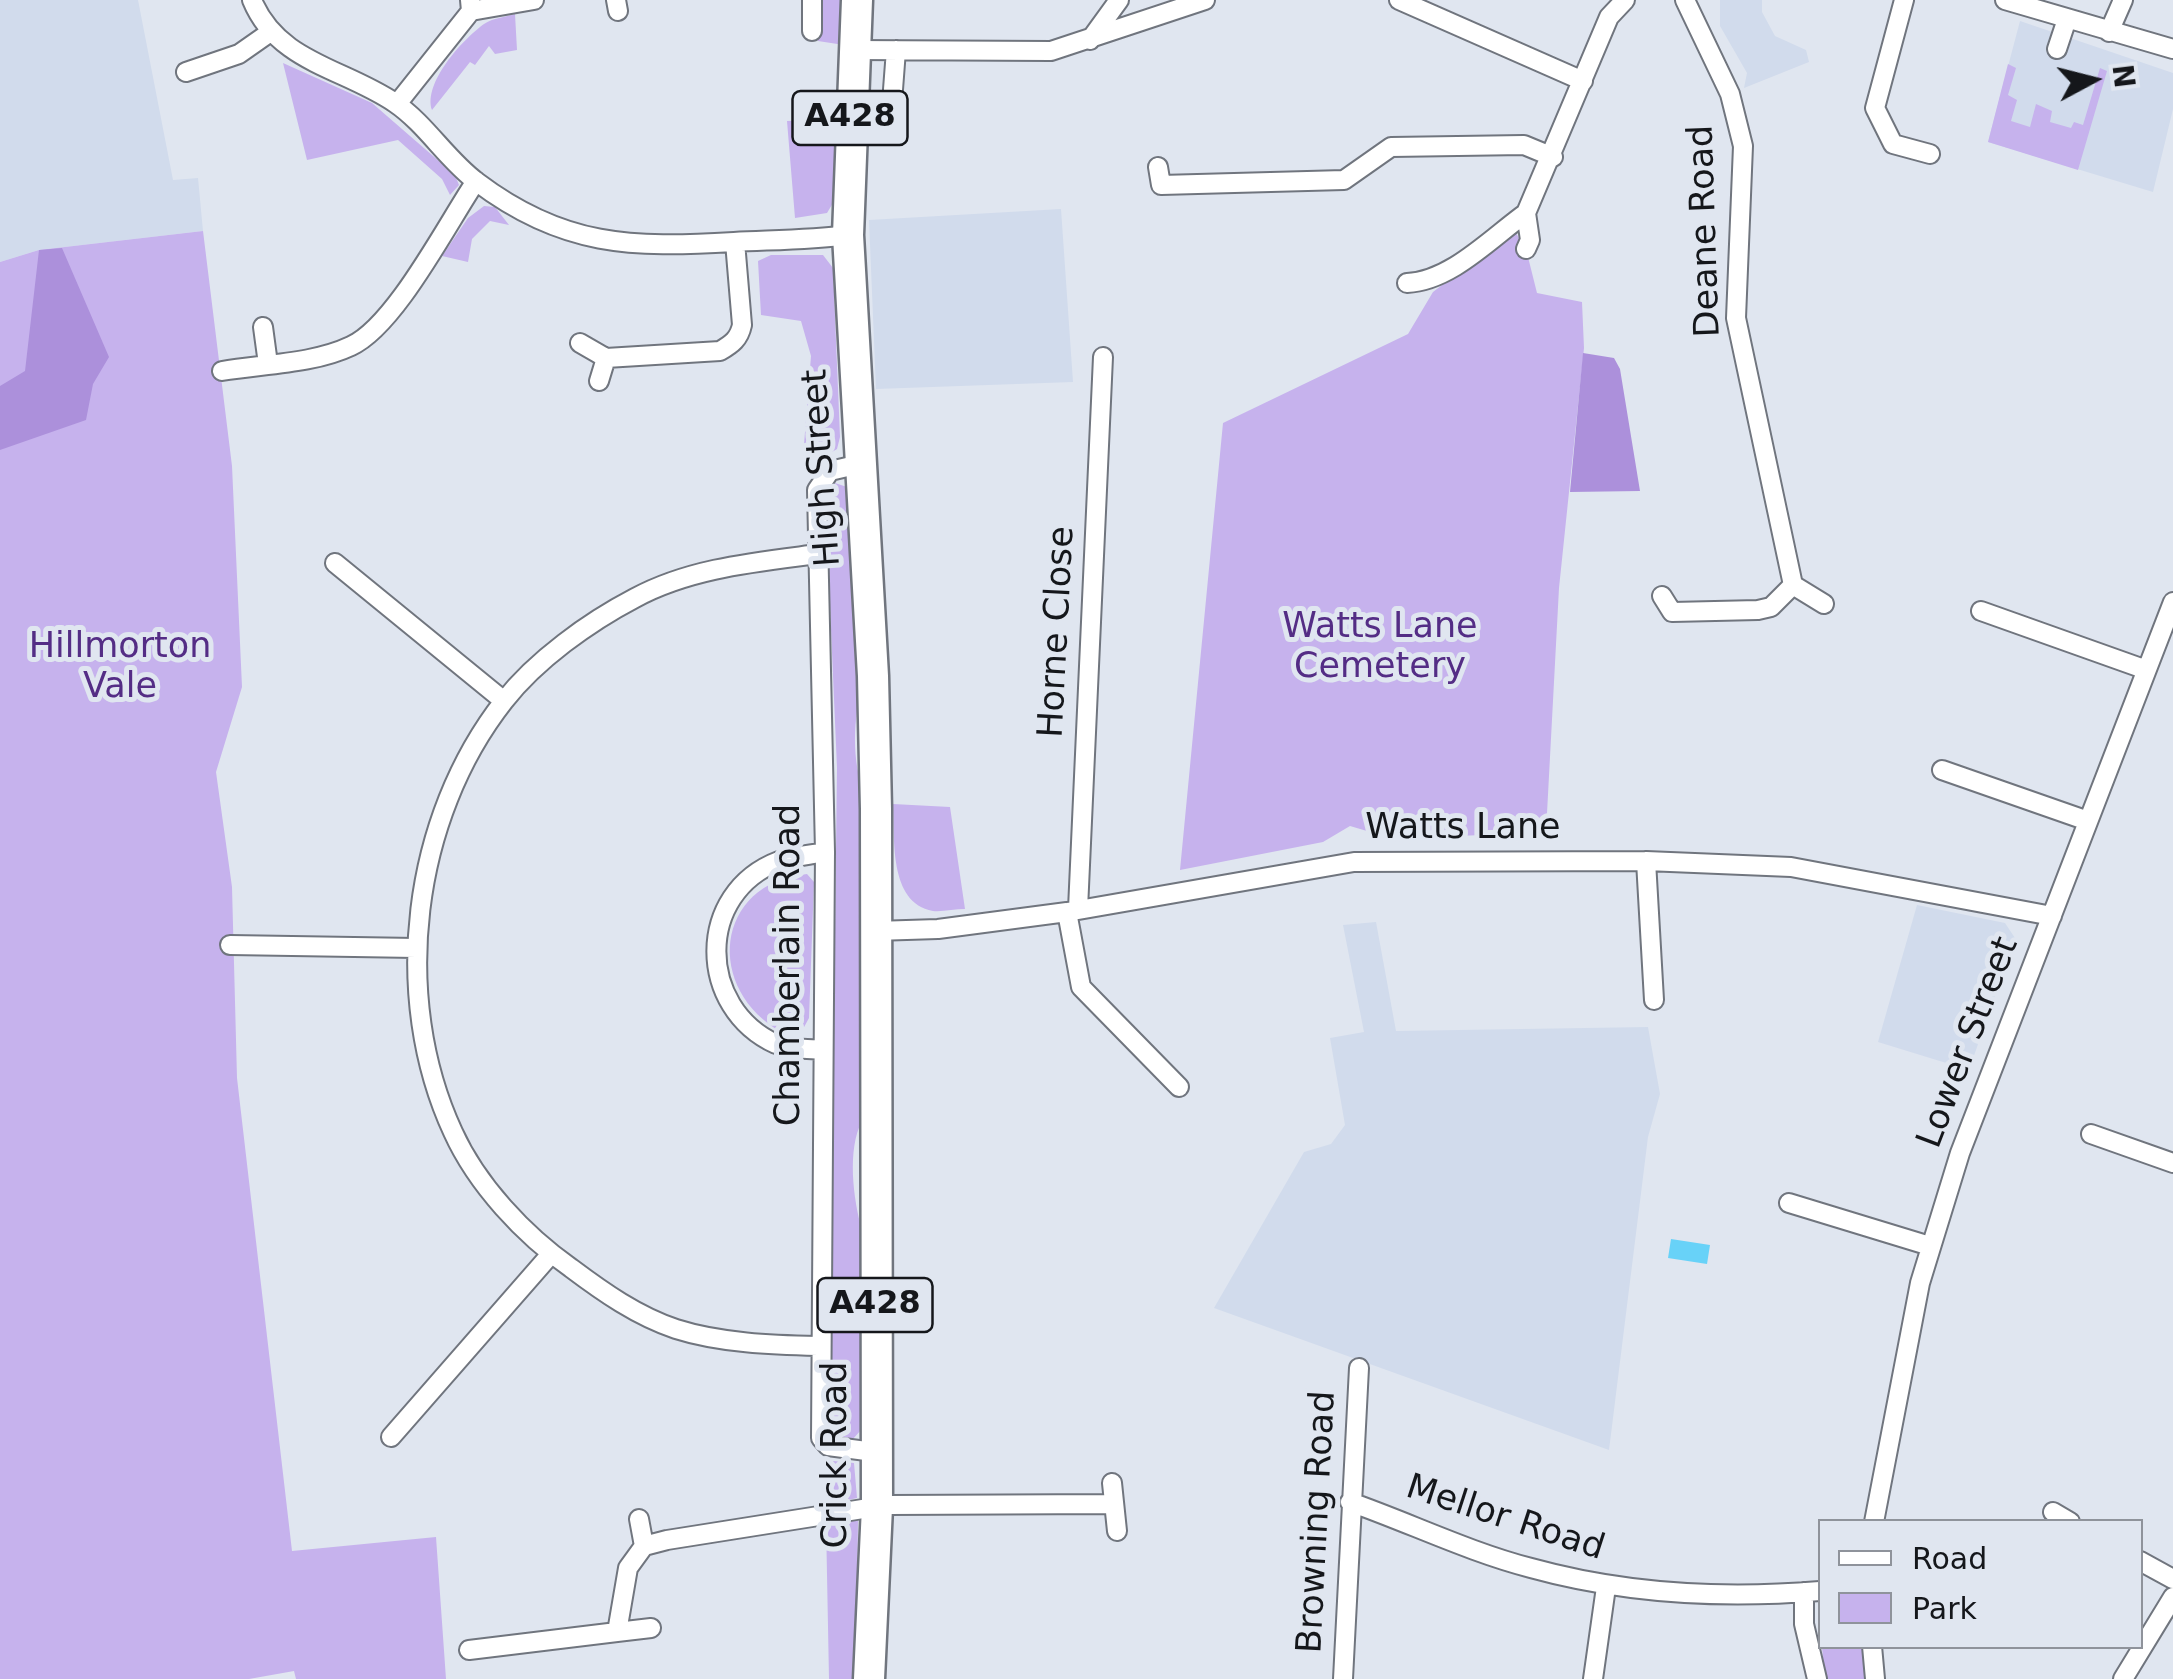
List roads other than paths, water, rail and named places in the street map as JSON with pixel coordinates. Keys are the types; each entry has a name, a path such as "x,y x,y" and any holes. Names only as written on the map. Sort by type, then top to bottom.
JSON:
{"highway":[{"name":"High Street","path":"857,0 848,236 873,676 875,931"},
{"name":"Crick Road","path":"869,1679 877,1507 875,931"}],"street":[{"path":"252,0 269,32 303,59 397,104 476,182 532,219 608,244 656,248 848,236"},
{"path":"397,104 470,6 534,0"},
{"path":"812,0 812,32"},
{"path":"1090,41 1119,0"},
{"path":"853,50 1050,51 1090,41 1205,0"},
{"path":"1399,0 1583,81"},
{"path":"1406,283 1427,282 1526,213 1553,157 1609,16 1625,0"},
{"name":"Deane Road","path":"1685,0 1738,120 1743,146 1736,318 1793,585"},
{"path":"1904,0 1874,108 1893,144 1930,154"},
{"path":"2005,0 2173,49"},
{"path":"2109,32 2123,0"},
{"path":"2058,49 2067,19"},
{"path":"186,72 239,54 269,32"},
{"path":"890,128 896,50"},
{"path":"1158,166 1161,185 1344,180 1390,147 1524,145 1553,157"},
{"path":"222,371 327,355 356,345 407,295 430,250 476,182"},
{"path":"1526,213 1530,240 1526,249"},
{"path":"580,343 606,358 720,351 740,337 740,262 736,242"},
{"path":"263,327 268,364"},
{"name":"Horne Close","path":"1103,357 1072,910 1081,987 1178,1087"},
{"path":"599,381 606,358"},
{"name":"Chamberlain Road","path":"860,464 830,471 817,490 825,852 818,1346 821,1438 828,1446 874,1452"},
{"path":"818,554 707,571 636,597 555,652 504,701 452,790 424,874 416,948 428,1056 453,1133 505,1210 551,1254 616,1301 676,1329 772,1345 818,1346"},
{"path":"336,562 504,701"},
{"path":"1666,612 1771,608 1793,585 1824,604"},
{"name":"Lower Street","path":"1875,1519 1930,1246 1960,1154 2173,602"},
{"path":"1981,611 2144,670"},
{"path":"1942,770 2088,821"},
{"path":"823,1050 780,1046 752,1030 728,1006 716,961 718,928 740,889 779,861 825,852"},
{"path":"1646,860 1654,1000"},
{"name":"Watts Lane","path":"875,931 938,929 1072,910 1354,862 1646,860 1792,867 2052,916"},
{"path":"230,945 416,948"},
{"path":"2091,1134 2173,1163"},
{"path":"1789,1203 1930,1246"},
{"path":"391,1437 551,1254"},
{"name":"Browning Road","path":"1343,1679 1359,1368"},
{"path":"1112,1483 1117,1531"},
{"name":"Mellor Road","path":"1350,1502 1528,1568 1606,1586 1702,1594 1812,1592"},
{"path":"616,1632 628,1568 644,1546 877,1507 1114,1504"},
{"path":"639,1519 644,1546"},
{"path":"2143,1563 2173,1580"},
{"path":"1593,1679 1606,1586"},
{"path":"1812,1592 1804,1624 1817,1679"},
{"path":"2143,1646 2173,1597"},
{"path":"468,1650 652,1628"},
{"path":"1872,1649 1875,1679"},
{"path":"2123,1679 2141,1649"}],"water":[{"path":"1671,1239 1710,1245 1707,1264 1668,1258"}],"park label":[{"name":"Watts Lane Cemetery","path":"1380,648"},
{"name":"Hillmorton Vale","path":"120,668"}]}
